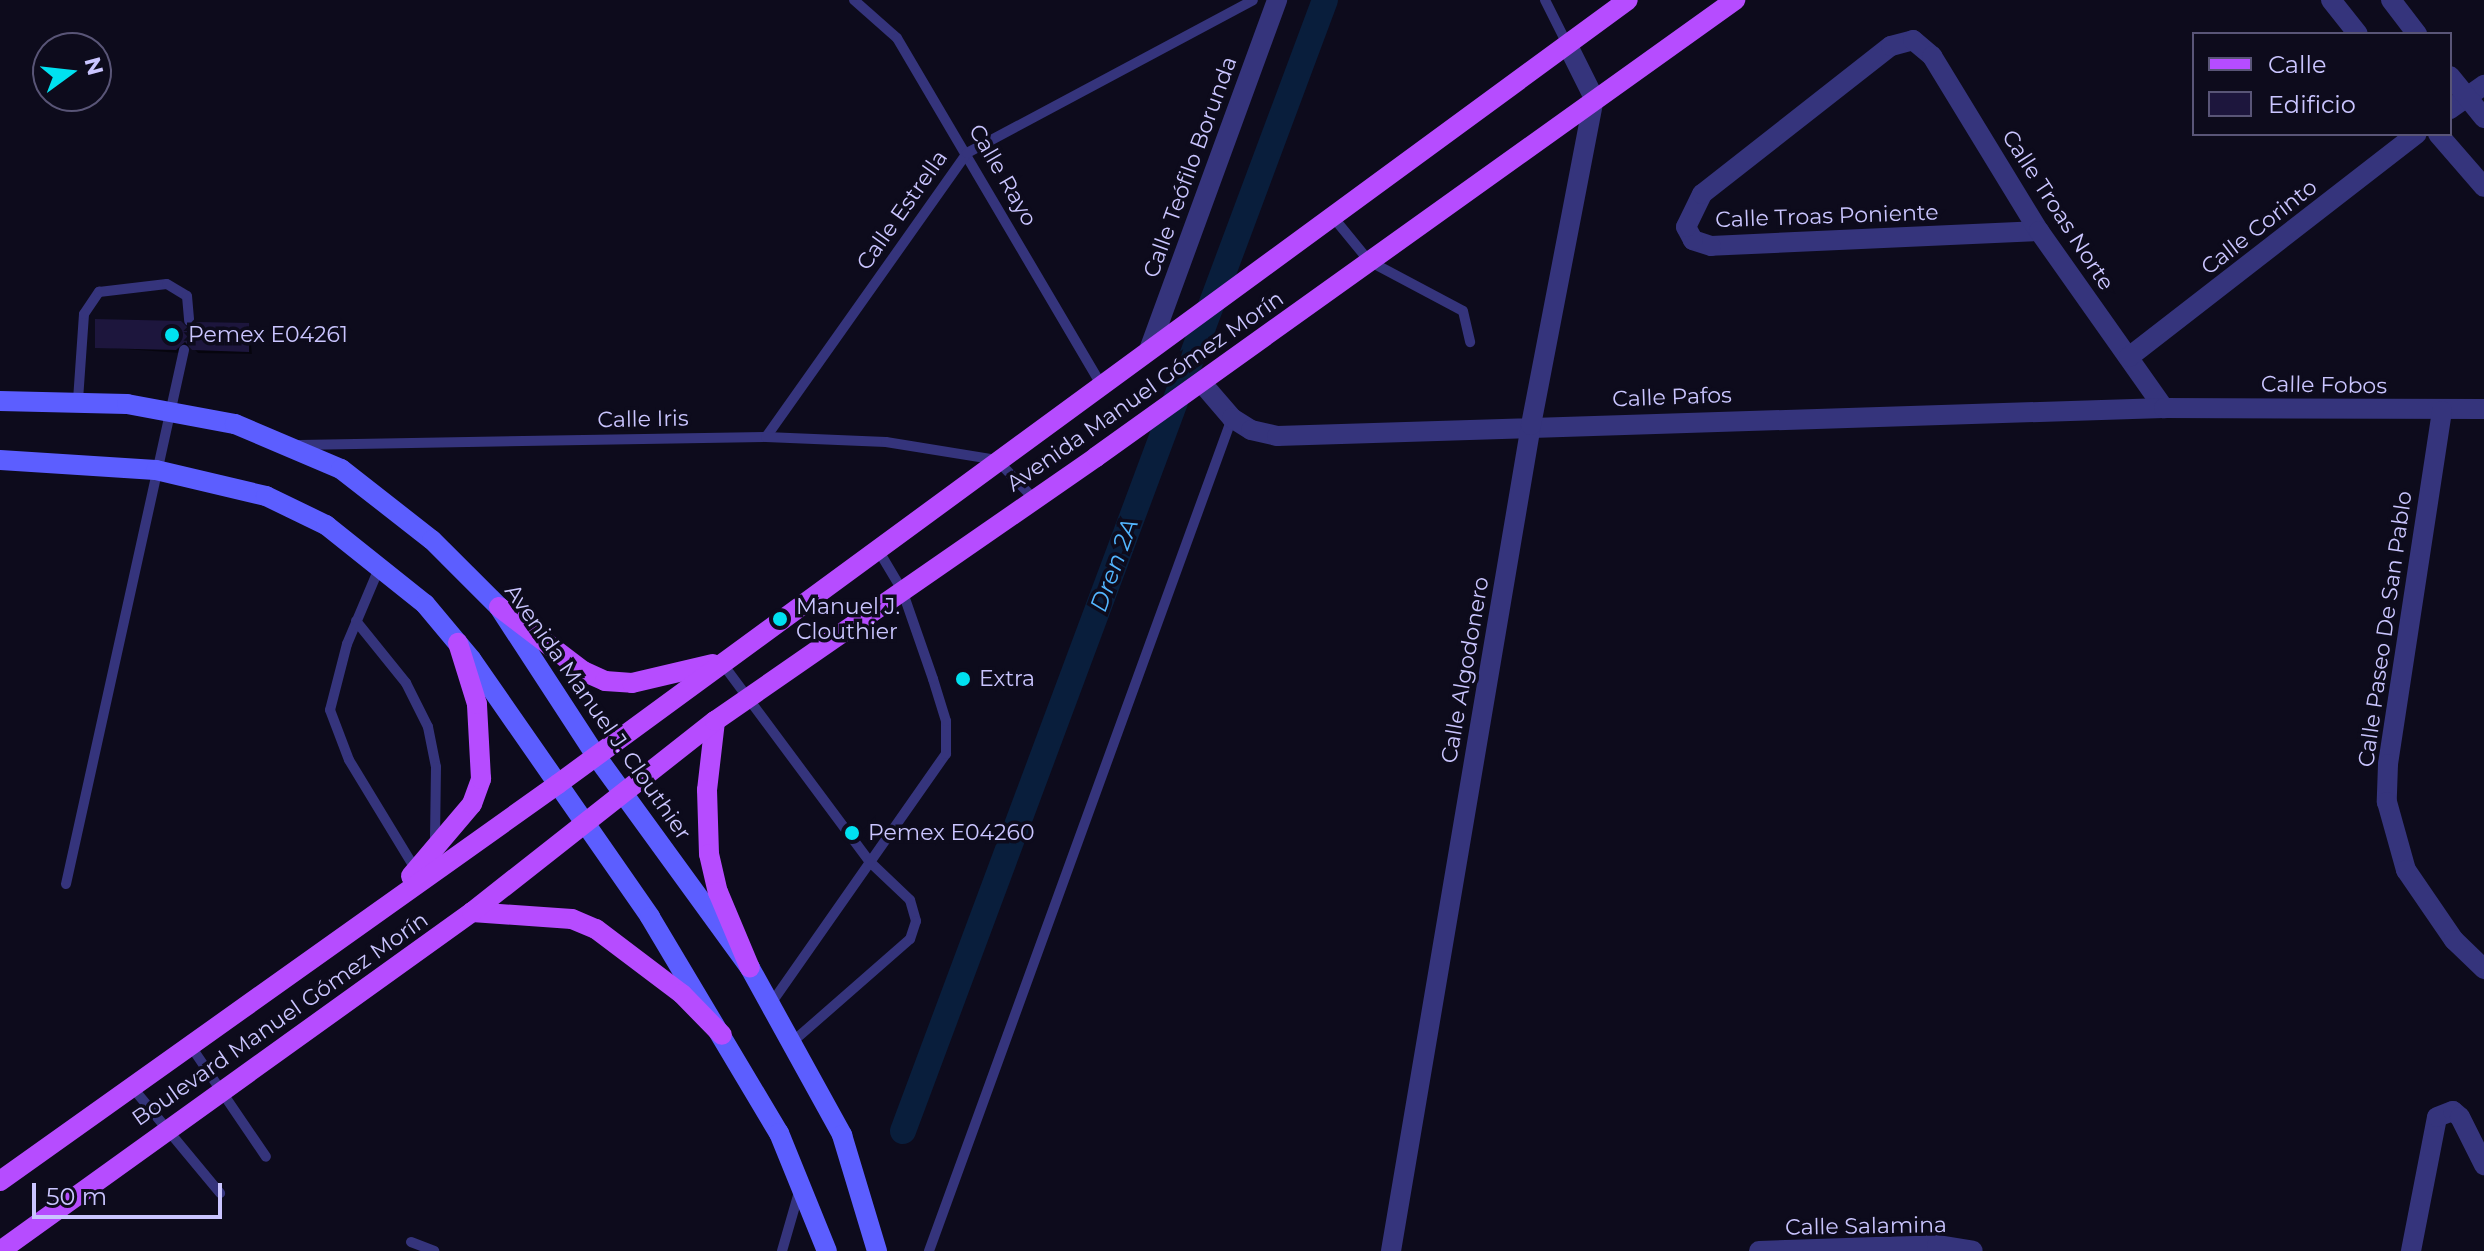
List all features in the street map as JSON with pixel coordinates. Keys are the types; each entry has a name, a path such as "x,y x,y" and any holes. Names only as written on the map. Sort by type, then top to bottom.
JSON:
{"main road":[{"name":"Avenida Manuel Gómez Morín","path":"558,784 877,547 1202,314 1628,0"},
{"name":"Avenida Manuel Gómez Morín","path":"585,822 715,721 1096,457 1735,0"},
{"name":"Avenida Manuel J. Clouthier","path":"0,401 78,400 172,409 235,424 289,445 341,469 382,499 499,607 596,756 750,968 842,1135 877,1251"},
{"path":"0,460 156,470 266,496 326,525 380,564 458,643 585,822 722,1035 802,1182 827,1251"},
{"path":"499,607 583,671 605,681 632,683 721,662"},
{"path":"390,900 472,804 481,779 477,704 458,643"},
{"path":"715,721 707,790 709,854 718,892 750,968"},
{"name":"Boulevard Manuel Gómez Morín","path":"0,1181 390,900 558,784"},
{"name":"Boulevard Manuel Gómez Morín","path":"0,1251 217,1091 472,912 585,822"},
{"path":"472,912 572,919 596,929 682,994 722,1035"}],"street":[{"name":"Calle Teófilo Borunda","path":"1149,350 1277,0"},
{"path":"2331,0 2356,32"},
{"path":"2391,0 2415,32"},
{"name":"Calle Troas Norte","path":"1913,40 1932,56 2039,231 2164,408"},
{"name":"Calle Troas Poniente","path":"1913,40 1891,46 1702,194 1686,227 1693,240 1736,246 2039,231"},
{"path":"1567,44 1594,98"},
{"path":"2452,82 2458,102 2484,118"},
{"path":"2458,102 2484,85"},
{"name":"Calle Algodonero","path":"1391,1251 1531,425 1594,98"},
{"name":"Calle Corinto","path":"2129,357 2414,136"},
{"path":"2440,136 2484,187"},
{"name":"Calle Pafos","path":"1201,382 1232,418 1251,430 1277,436 1531,425 2164,408"},
{"name":"Calle Fobos","path":"2164,408 2484,409"},
{"name":"Calle Paseo De San Pablo","path":"2442,411 2388,764 2387,802 2406,870 2454,940 2484,969"},
{"path":"2411,1251 2437,1117 2453,1111 2460,1117 2484,1165"},
{"name":"Calle Salamina","path":"1759,1251 1937,1245 1973,1251"}],"lane":[{"name":"Calle Rayo","path":"854,0 897,38 1101,384"},
{"name":"Calle Estrella","path":"766,437 967,153 1253,0"},
{"path":"1545,0 1567,44"},
{"path":"1333,217 1369,261 1456,305 1467,320 1470,342"},
{"path":"78,400 84,314 99,292 167,284 187,296 189,321"},
{"path":"66,884 184,350"},
{"path":"929,1251 1232,418"},
{"name":"Calle Iris","path":"289,445 766,437 932,446 997,460"},
{"path":"997,460 1034,499"},
{"path":"770,1005 946,754 946,721 902,590 877,547"},
{"path":"380,564 356,621 330,710 337,738 416,870"},
{"path":"356,621 406,683 428,727 436,767 435,849"},
{"path":"721,662 870,862 910,900 916,921 910,939 791,1043"},
{"path":"190,1045 217,1091 266,1157"},
{"path":"132,1087 220,1193"},
{"path":"782,1251 802,1182"},
{"path":"411,1242 434,1251"}],"building":[{"name":"Pemex E04261","path":"95,319 181,321 189,329 197,322 249,323 249,352 192,350 185,342 176,350 95,348"}],"waterway":[{"name":"Dren 2A","path":"903,1131 1325,0"}],"place":[{"name":"Pemex E04261","path":"172,335"},
{"name":"Manuel J. Clouthier","path":"780,619"},
{"name":"Extra","path":"963,679"},
{"name":"Pemex E04260","path":"852,833"}]}
